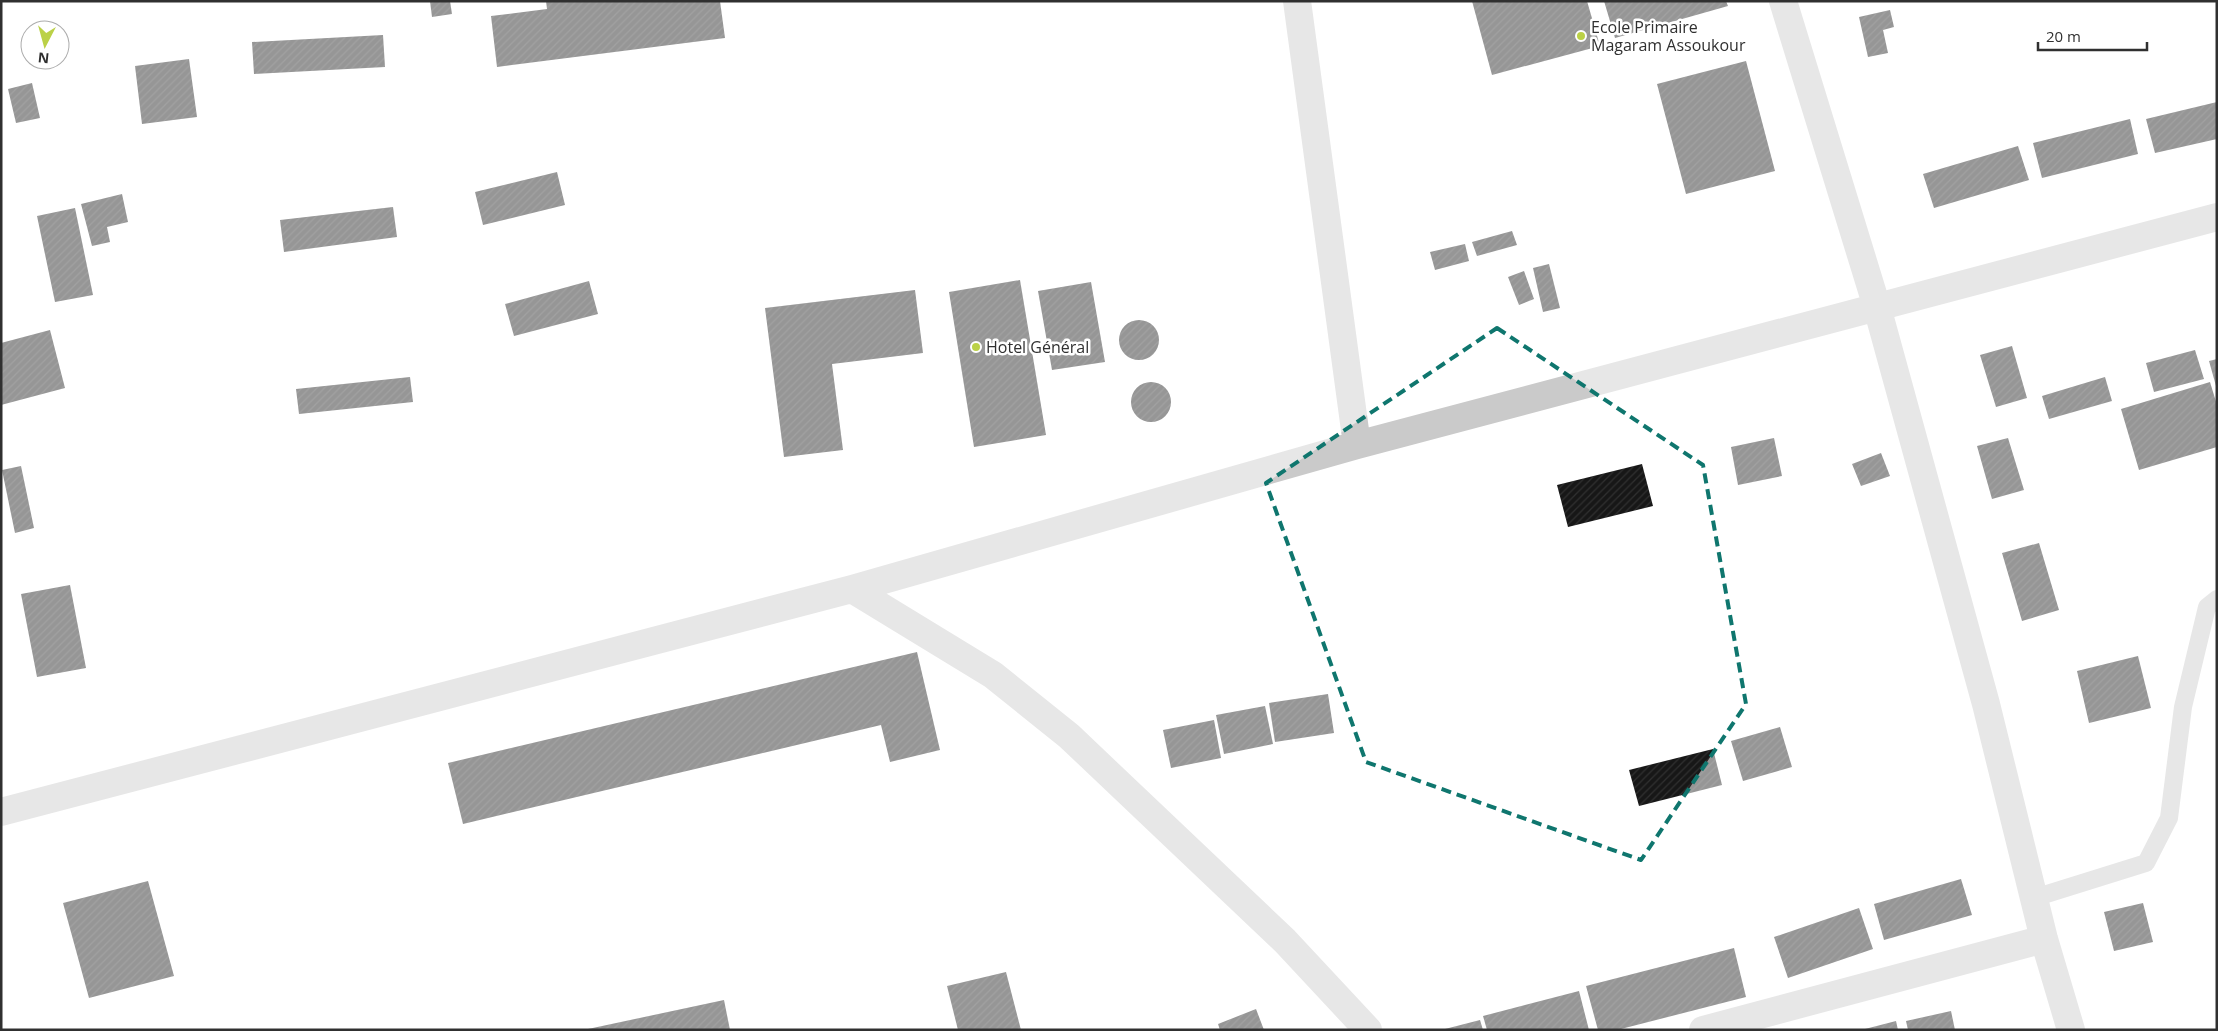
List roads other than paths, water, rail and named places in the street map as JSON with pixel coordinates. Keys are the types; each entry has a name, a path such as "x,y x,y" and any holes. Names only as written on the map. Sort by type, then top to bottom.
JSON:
{"street":[{"path":"1296,1 1357,445"},
{"path":"1783,1 1877,307 1986,704 2044,939 2071,1030"},
{"path":"1,812 852,589 1357,445 2217,217"},
{"path":"852,589 993,675 1069,736 1263,920 1368,1030"},
{"path":"1703,1030 2044,939"}],"lane":[{"path":"2034,898 2146,863 2169,818 2183,707 2207,607 2217,599"}],"place":[{"name":"Ecole Primaire Magaram Assoukour","path":"1581,36"},
{"name":"Hotel Général","path":"976,347"}]}
